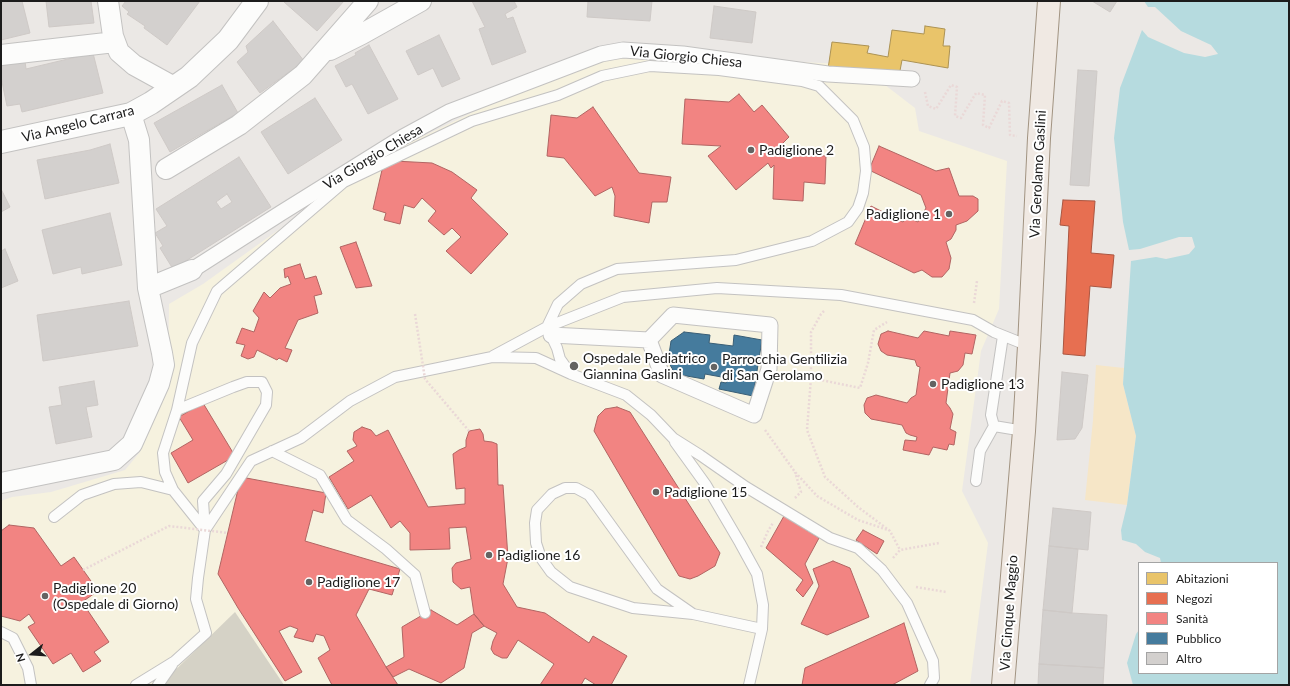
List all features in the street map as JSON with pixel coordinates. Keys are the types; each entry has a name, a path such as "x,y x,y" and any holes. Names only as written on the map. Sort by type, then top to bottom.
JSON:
{"main road":[{"name":"Via Gerolamo Gaslini","path":"1014,540 1024,431 1039,138 1049,1"},
{"name":"Via Cinque Maggio","path":"1003,685 1014,540"}],"street":[{"path":"108,1 113,36 119,52 134,65 174,87"},
{"name":"Via Angelo Carrara","path":"1,142 131,114 189,77 228,40 257,1"},
{"path":"166,169 239,125 303,75 368,1"},
{"path":"321,55 421,1"},
{"path":"1,55 115,42"},
{"name":"Via Giorgio Chiesa","path":"148,288 192,270 403,137 443,116 601,54 623,50 683,54 828,74 912,79"},
{"path":"1,484 114,460 132,444 159,384 164,365 148,288 139,140 131,114"},
{"path":"673,315 770,325 769,369 754,416 662,375 649,340 673,315"},
{"path":"549,331 649,340"}],"lane":[{"path":"205,530 173,490 165,472 163,453 177,410 192,343 217,291 344,182 472,121 558,95 602,76 650,66 719,70 802,81 818,86 854,120 864,147 866,171 864,193 858,208 848,222 812,241 736,260 617,268 581,284 558,304 549,331 560,359 571,374"},
{"path":"205,530 251,462 301,438 350,401 395,377 492,357 623,297 716,288 841,295 977,322 994,332 1029,346"},
{"path":"976,481 980,451 994,426 991,415 1003,336"},
{"path":"492,357 536,358 571,374 626,395 652,415 673,438 706,485 757,574 763,605 762,629 749,685"},
{"path":"136,685 175,661 206,633 196,599 205,530 203,501 226,474 266,405 267,392 262,382 247,382 233,386 177,410"},
{"path":"994,426 1024,431"},
{"path":"673,438 700,454 746,487 830,538 858,548 882,570 907,603 933,661 934,678 930,685"},
{"path":"272,451 320,475 346,520 386,549 415,575 425,613"},
{"path":"54,517 82,495 114,484 141,482 173,490"},
{"path":"693,614 657,589 589,495 576,488 565,488 552,494 537,510 535,522 536,543 541,558 551,572 570,587 633,608 693,614 762,629"},
{"path":"1,632 13,638 28,668 31,685"},
{"path":"158,685 175,661"}],"path":[{"path":"912,79 915,74 922,76 928,106 936,109 951,85 957,87 955,116 961,118 976,92 985,95 983,126 989,128 1002,101 1009,103 1010,135 1039,138"},
{"path":"977,280 977,322"},
{"path":"841,295 821,314 811,332 811,378 807,430 825,476 858,507 890,531 900,550"},
{"path":"414,314 424,379 469,431"},
{"path":"769,369 860,388 868,363 874,330 886,322 894,321"},
{"path":"754,416 795,472 817,496 858,520 890,531"},
{"path":"83,570 169,526 228,533"},
{"path":"882,570 900,550 939,543"},
{"path":"892,583 946,592"}],"shaded area":[{"name":"Ospedale Pediatrico Giannina Gaslini","path":"614,54 652,54 859,65 915,108 919,131 1007,161 999,309 981,351 962,491 988,543 970,685 1,685 1,501 12,497 51,492 125,470 140,452 168,382 169,304 203,284 284,226 336,186 397,149 533,83"},
{"path":"235,612 284,685 160,685"}],"sand":[{"path":"1096,365 1124,368 1123,384 1136,436 1127,505 1085,500 1093,420"}],"water":[{"path":"1144,1 1289,1 1289,685 1133,685 1127,663 1138,631 1138,674 1278,674 1278,562 1161,562 1160,558 1145,552 1136,544 1122,540 1121,530 1127,505 1136,436 1123,384 1131,261 1156,257 1166,259 1189,254 1195,247 1192,237 1179,237 1140,249 1129,250 1123,222 1114,138 1120,88 1142,30 1148,37 1184,53 1205,57 1218,54 1211,45 1181,31 1155,7 1148,7"}],"building: Abitazioni":[{"path":"925,26 945,29 943,46 950,46 948,68 902,60 899,76 828,69 832,42 869,46 867,53 888,57 892,30 924,34"}],"building: Negozi":[{"path":"1063,200 1095,201 1091,253 1114,255 1111,288 1090,286 1085,356 1063,354 1069,226 1060,225"}],"building: Sanità":[{"name":"Padiglione 2","path":"739,94 754,112 762,105 789,137 781,145 788,154 826,156 825,184 804,182 803,201 773,199 774,165 771,168 768,163 736,190 708,156 721,146 682,144 685,99 729,102"},
{"path":"593,107 639,173 671,177 667,202 652,202 649,223 614,216 615,196 612,187 595,196 564,158 547,156 551,115 577,118"},
{"name":"Padiglione 1","path":"879,146 936,171 949,168 959,196 973,196 978,199 978,211 967,221 956,225 956,230 951,239 946,242 951,258 949,269 942,277 932,277 922,270 914,273 855,244 871,206 903,222 907,217 918,222 926,208 921,195 869,170"},
{"path":"394,161 432,163 452,172 477,190 471,198 508,234 471,274 446,251 461,237 452,228 444,235 428,221 436,211 422,198 414,208 404,205 400,224 384,220 386,213 373,209 382,170"},
{"path":"356,242 372,286 356,288 340,247"},
{"path":"300,264 305,279 316,276 322,294 314,296 318,313 298,320 285,348 292,350 287,362 279,358 277,360 257,350 254,357 248,359 241,356 245,345 236,343 242,328 254,332 259,318 253,311 264,292 270,298 280,288 291,284 288,276 285,278 284,269"},
{"name":"Padiglione 13","path":"888,331 918,338 924,331 949,336 950,331 976,335 972,354 965,353 963,365 958,371 950,373 946,403 953,414 950,429 956,432 954,445 949,444 947,450 933,447 929,455 903,450 905,440 916,441 917,437 906,433 902,425 871,419 865,413 864,405 867,398 876,395 907,403 916,395 920,367 917,366 915,360 887,355 881,351 878,344 881,334"},
{"path":"203,403 235,456 188,483 171,453 193,440 179,417"},
{"name":"Padiglione 15","path":"617,407 630,412 720,553 715,566 698,576 690,579 679,576 594,431 598,416 605,409"},
{"name":"Padiglione 16","path":"362,427 371,430 376,436 388,430 428,507 465,504 465,488 456,489 453,454 466,447 466,440 469,431 480,429 483,434 484,441 497,444 498,485 503,485 508,558 503,584 517,607 545,613 589,643 593,636 627,656 611,685 596,685 585,678 581,685 540,685 554,664 518,640 507,658 502,658 494,654 491,649 497,633 484,626 474,614 470,587 461,589 453,582 452,568 456,563 471,559 466,527 449,528 450,549 410,550 410,533 400,521 391,528 371,495 348,509 329,477 354,461 347,451 357,446 353,440 354,432"},
{"name":"Padiglione 17","path":"241,477 326,493 323,513 313,510 305,541 400,569 392,595 369,589 356,615 398,685 332,685 318,658 330,650 324,636 316,634 313,642 294,637 298,629 290,626 279,631 302,672 285,681 218,574"},
{"path":"784,516 819,538 805,564 813,583 803,597 796,590 803,580 766,548"},
{"name":"Padiglione 20 (Ospedale di Giorno)","path":"9,525 34,528 61,566 74,557 98,591 82,602 109,642 94,652 101,661 83,672 71,653 53,664 28,627 35,623 29,614 20,621 1,616 1,531"},
{"path":"863,530 884,541 877,554 856,540"},
{"path":"833,561 850,568 869,617 827,635 801,624 819,586 813,569"},
{"path":"431,610 457,625 474,614 484,626 472,633 464,668 441,683 409,669 393,677 386,667 404,657 402,627"},
{"path":"904,623 918,671 892,685 802,685 805,668"}],"building: Pubblico":[{"name":"Parrocchia Gentilizia di San Gerolamo","path":"684,332 710,335 709,343 733,346 734,335 762,340 753,396 719,389 721,382 726,383 727,378 705,374 704,379 675,374 668,361 671,341"}],"building: Altro":[{"path":"1,1 22,1 30,33 1,40"},
{"path":"46,1 91,1 94,23 49,27"},
{"path":"126,1 200,1 167,45 144,28 145,26 127,14 129,12 122,6"},
{"path":"344,1 317,31 284,2"},
{"path":"472,1 514,1 517,7 505,14 507,19 513,17 526,52 492,65 479,29 485,27"},
{"path":"588,1 652,1 650,21 587,17"},
{"path":"1092,1 1117,1 1110,12"},
{"path":"714,6 756,12 752,43 710,38"},
{"path":"273,21 304,61 260,93 237,62 248,52 246,46"},
{"path":"439,35 460,79 442,87 433,68 418,75 406,51"},
{"path":"369,45 398,99 368,114 352,84 346,87 335,66 356,55 355,53"},
{"path":"93,53 103,93 22,112 20,104 7,106 1,77 1,66 25,61 26,69"},
{"path":"1078,70 1097,71 1089,186 1070,185"},
{"path":"222,85 238,113 170,152 154,123"},
{"path":"315,98 342,140 288,174 261,132"},
{"path":"110,144 119,183 45,199 37,160 90,150"},
{"path":"239,157 271,207 173,269 160,248 163,246 155,233 167,226 156,209","holes":["227,194 232,202 221,209 216,202"]},
{"path":"1,189 10,207 1,212"},
{"path":"110,213 122,265 82,274 81,267 53,274 42,230"},
{"path":"5,249 18,281 1,288 1,251"},
{"path":"129,301 138,346 43,361 37,315"},
{"path":"1062,372 1088,375 1082,428 1075,439 1057,440"},
{"path":"94,381 98,405 86,407 92,437 56,444 49,407 62,405 59,387"},
{"path":"1053,508 1091,512 1088,550 1049,546"},
{"path":"1049,546 1078,549 1072,613 1043,610"},
{"path":"1043,610 1107,615 1104,668 1039,664"},
{"path":"1039,664 1104,668 1103,685 1038,685"}],"place":[{"name":"Padiglione 2","path":"751,150"},
{"name":"Padiglione 1","path":"949,214"},
{"name":"Ospedale Pediatrico Giannina Gaslini","path":"574,366"},
{"name":"Parrocchia Gentilizia di San Gerolamo","path":"714,367"},
{"name":"Padiglione 13","path":"933,384"},
{"name":"Padiglione 15","path":"656,492"},
{"name":"Padiglione 16","path":"489,555"},
{"name":"Padiglione 17","path":"309,582"},
{"name":"Padiglione 20 (Ospedale di Giorno)","path":"45,596"}]}
